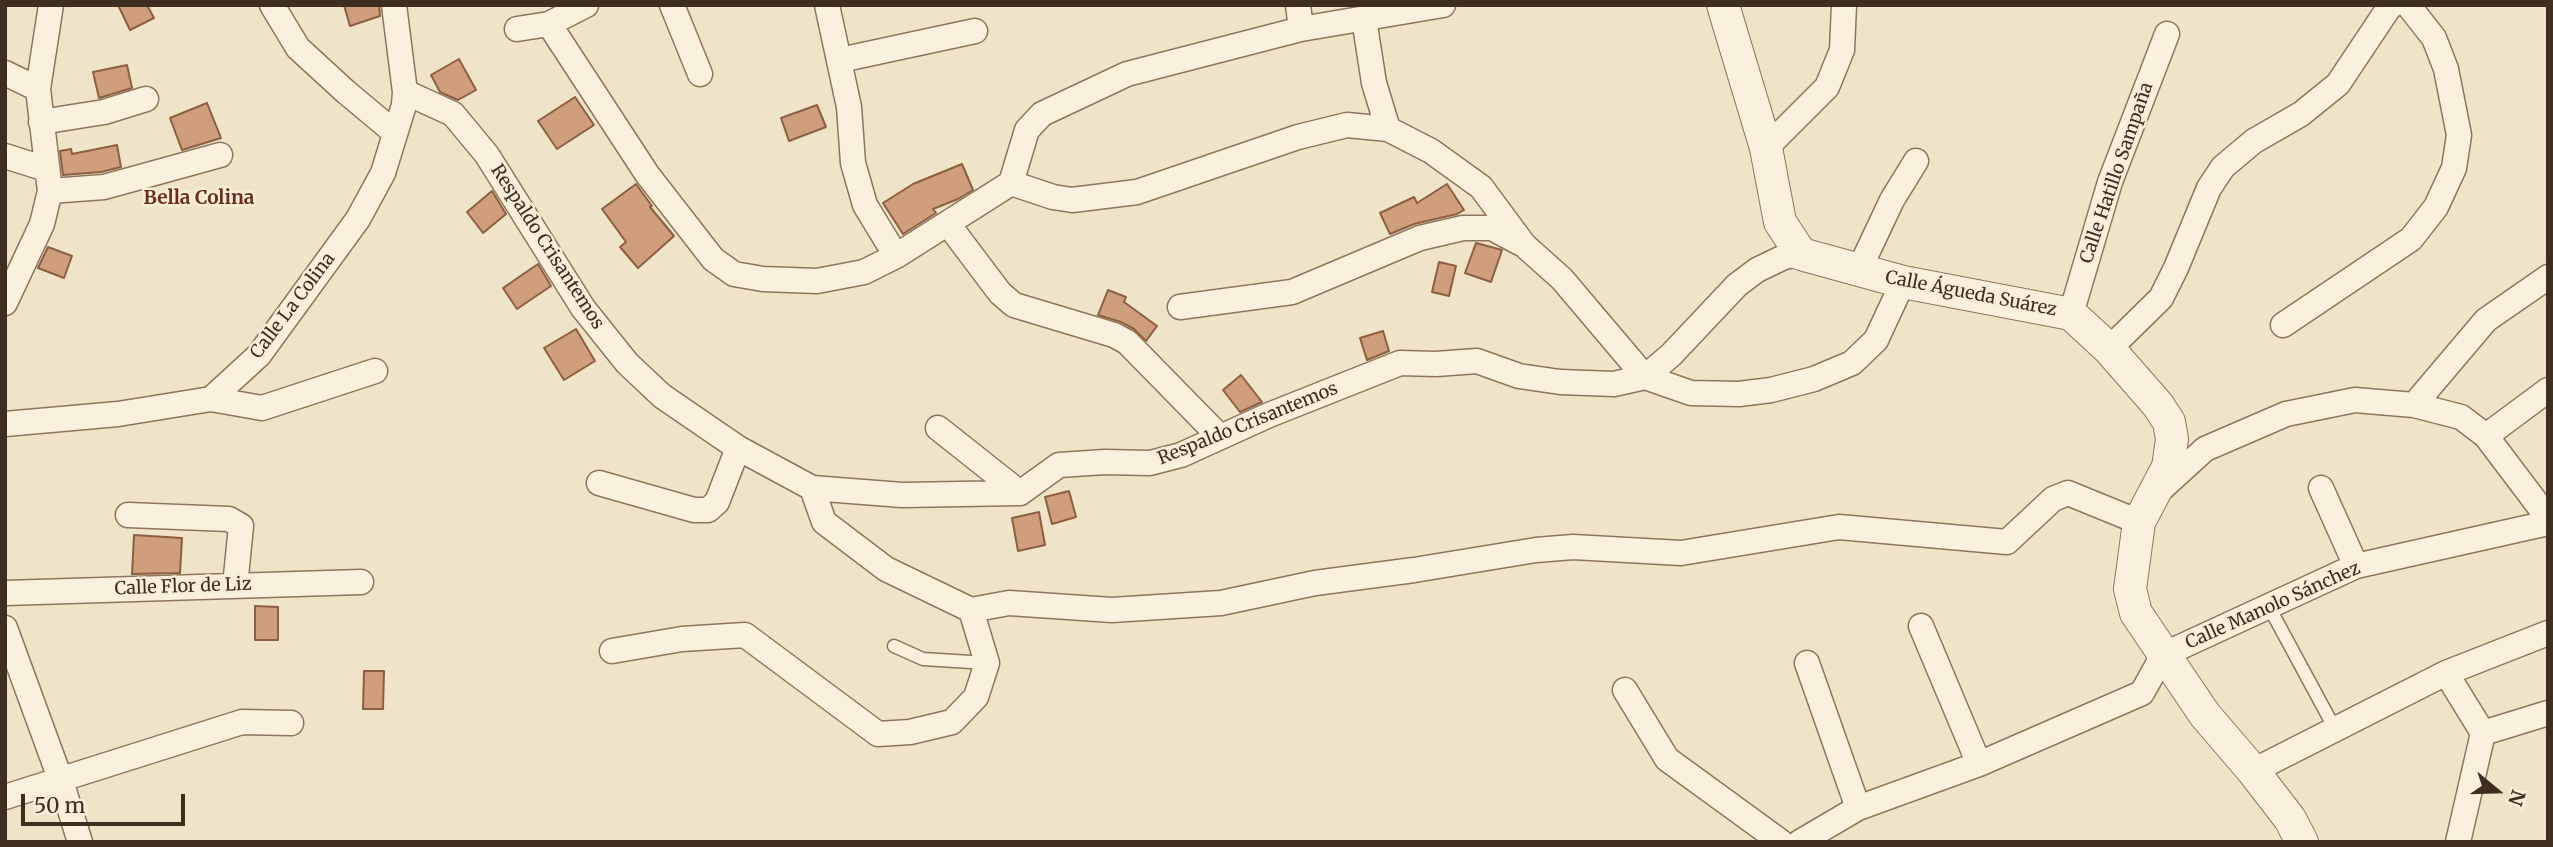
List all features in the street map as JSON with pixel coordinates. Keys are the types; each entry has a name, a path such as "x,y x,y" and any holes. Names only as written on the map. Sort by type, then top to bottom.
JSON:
{"street":[{"path":"5,303 42,224 48,180 38,89 51,5"},
{"path":"272,5 298,48 394,132"},
{"name":"Calle La Colina","path":"211,399 259,355 358,219 383,173 404,104 405,92 394,5"},
{"path":"517,29 548,24 586,5"},
{"path":"672,5 700,74"},
{"path":"827,5 849,107 852,163 865,205 895,256"},
{"path":"548,24 647,174 713,259 734,274 763,279 817,281 864,272 948,224 1011,183 1027,130 1042,114 1127,74 1300,17 1364,19 1384,13 1443,5"},
{"path":"1723,5 1766,148 1780,222 1801,254"},
{"path":"1766,148 1826,87 1842,50 1844,5"},
{"path":"2109,349 2161,298 2209,188 2223,167 2254,141 2301,114 2338,84 2393,5"},
{"path":"2283,325 2411,239 2436,207 2454,168 2459,135 2446,69 2434,38 2408,5"},
{"path":"1364,19 1374,83 1388,129"},
{"path":"840,60 975,32"},
{"name":"Calle Hatillo Sampaña","path":"2071,314 2110,182 2167,34"},
{"path":"5,73 38,89"},
{"name":"Respaldo Crisantemos","path":"405,92 453,114 487,155 583,309 628,363 663,396 738,448 812,488 902,495 1020,493 1059,465 1150,463 1181,455 1400,363 1477,361 1519,376 1560,382 1614,384 1645,377 1671,355 1737,285 1758,270 1784,257 1801,254"},
{"path":"41,122 104,112 146,99"},
{"path":"1011,183 1053,197 1072,200 1137,192 1298,137 1347,125 1388,129 1431,151 1481,187 1524,245 1562,279 1645,377 1691,393 1739,394 1771,390 1814,379 1852,363 1876,340 1903,282"},
{"path":"5,156 48,180 104,187 220,155"},
{"path":"1859,270 1892,200 1916,162"},
{"path":"948,224 1000,293 1014,305 1115,335 1127,342 1220,437"},
{"path":"1180,307 1293,292 1420,237 1463,228 1492,228 1524,245"},
{"name":"Calle Águeda Suárez","path":"1801,254 1903,282 2071,314 2109,349 2158,405 2169,422 2172,439 2168,467 2146,509 2130,589 2136,613 2205,715 2290,819 2302,842"},
{"path":"2414,405 2486,320 2548,276"},
{"path":"5,424 118,414 211,399 262,408 375,371"},
{"path":"2486,436 2548,390"},
{"path":"812,488 824,523 886,569 971,610 1009,603 1112,610 1221,603 1315,583 1536,550 1573,547 1681,553 1839,527 2007,542 2053,499 2067,493 2146,509 2205,449 2286,414 2355,400 2414,405 2460,417 2486,436 2548,521"},
{"path":"938,428 1020,493"},
{"path":"599,483 694,510 708,510 718,502 738,448"},
{"path":"2321,488 2356,566"},
{"path":"128,515 229,519 241,526 235,586"},
{"name":"Calle Manolo Sánchez","path":"2163,655 2356,566 2548,521"},
{"name":"Calle Flor de Liz","path":"5,593 361,582"},
{"path":"612,651 682,639 746,635 878,734 910,732 952,722 976,697 987,663 971,610"},
{"path":"1921,626 1979,764"},
{"path":"5,628 61,781 80,842"},
{"path":"2253,771 2446,673 2548,633"},
{"path":"1800,842 1858,808 1979,764 2142,693 2163,655"},
{"path":"1807,663 1858,808"},
{"path":"2446,673 2483,733 2458,842"},
{"path":"1625,690 1667,760 1781,842"},
{"path":"2483,733 2548,713"},
{"path":"5,797 242,722 291,723"}],"lane":[{"path":"2268,605 2335,729"},
{"path":"894,646 923,659 987,663"}],"building":[{"path":"118,5 147,5 154,18 130,30"},
{"path":"344,5 379,5 380,16 350,26"},
{"path":"459,59 476,90 458,100 440,92 431,75"},
{"path":"127,65 132,88 99,98 93,72"},
{"path":"575,97 594,125 557,149 538,121"},
{"path":"207,103 221,138 182,150 170,118"},
{"path":"817,105 826,127 789,141 781,118"},
{"path":"117,145 121,167 101,172 63,175 60,151 71,149 72,154"},
{"path":"962,164 973,190 933,209 936,213 903,234 883,203 913,184"},
{"path":"636,184 652,206 650,207 674,236 638,268 620,247 626,242 602,209"},
{"path":"1447,184 1464,210 1414,224 1390,234 1380,213 1414,197 1417,203"},
{"path":"492,191 506,214 483,233 467,212"},
{"path":"1476,243 1502,250 1491,282 1465,273"},
{"path":"48,247 72,256 64,278 38,268"},
{"path":"1439,262 1456,266 1449,296 1432,292"},
{"path":"538,264 551,286 517,309 503,288"},
{"path":"1108,290 1126,297 1124,302 1157,326 1146,341 1134,329 1098,315"},
{"path":"576,329 595,361 564,380 544,348"},
{"path":"1383,331 1389,351 1367,360 1360,338"},
{"path":"1241,375 1262,402 1240,412 1223,390"},
{"path":"1069,491 1076,517 1052,524 1045,497"},
{"path":"1039,512 1045,545 1018,551 1012,518"},
{"path":"134,535 182,538 180,573 132,574"},
{"path":"255,606 278,607 278,640 255,640"},
{"path":"364,671 384,671 383,709 363,709"}],"district":[{"name":"Bella Colina","path":"199,199"}]}
